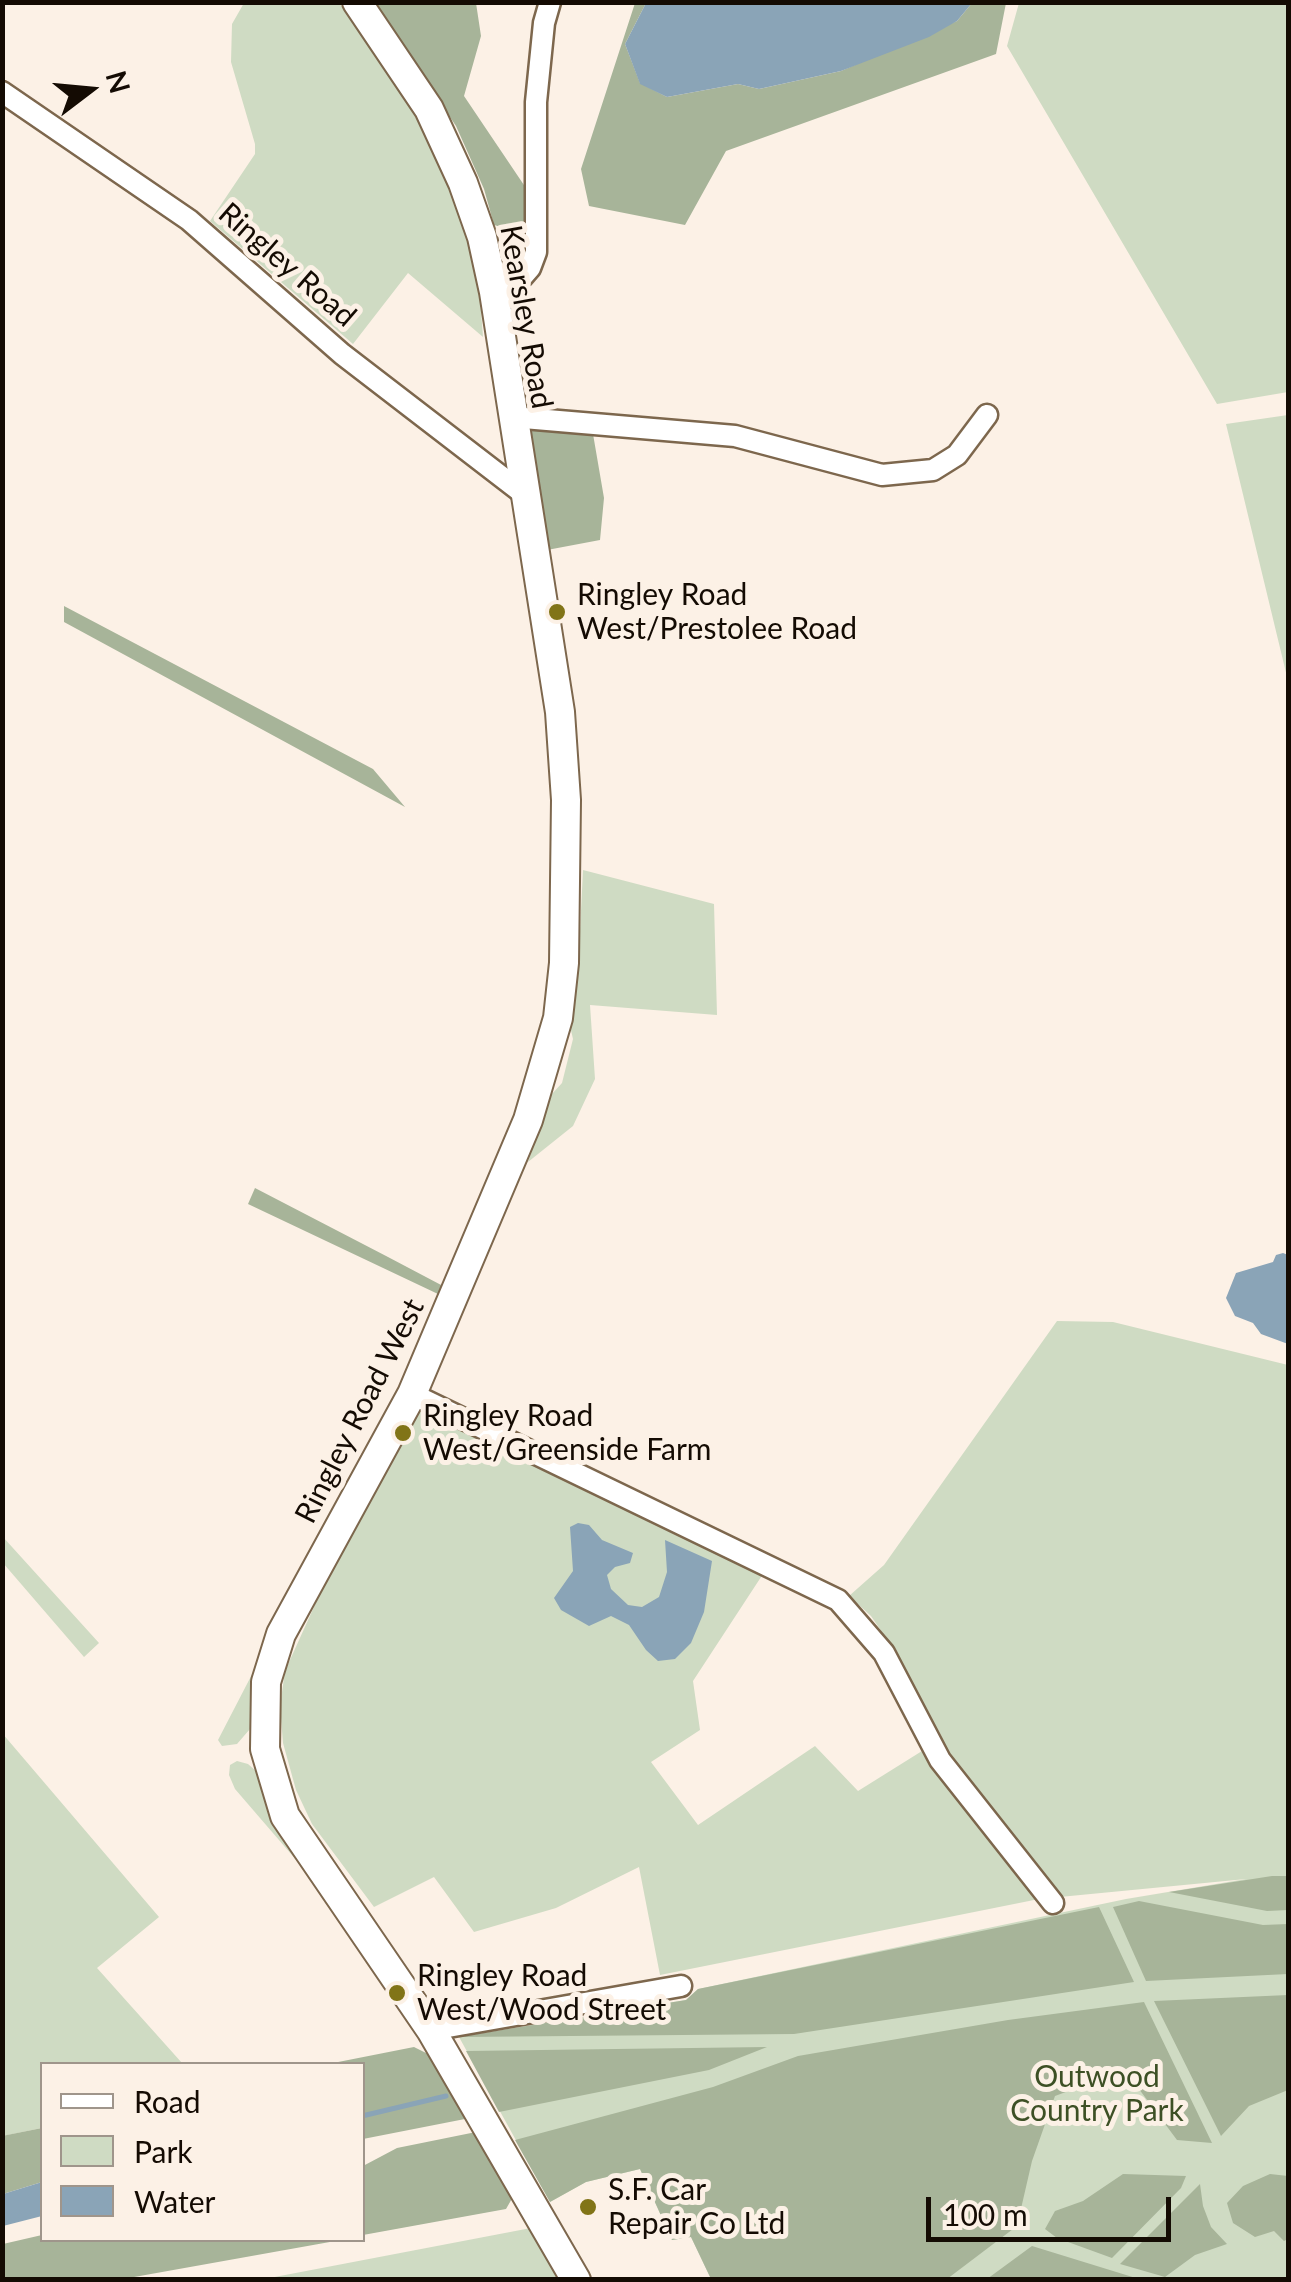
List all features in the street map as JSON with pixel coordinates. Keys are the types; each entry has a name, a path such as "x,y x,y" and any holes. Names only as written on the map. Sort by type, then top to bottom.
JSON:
{"main road":[{"name":"Kearsley Road","path":"357,2 429,109 482,236 524,494"},
{"name":"Ringley Road West","path":"524,494 560,712 566,800 562,981 553,1035 528,1120 412,1394 282,1634 266,1682 264,1716 272,1783 284,1816 431,2030 576,2280"}],"street":[{"path":"494,292 517,283 530,268 536,252 536,102 544,23 550,2"},
{"name":"Ringley Road","path":"2,92 190,220 342,354 524,494"},
{"path":"512,417 735,436 882,476 933,470 957,454 988,415"},
{"path":"412,1394 838,1600 884,1653 940,1760 1053,1903"},
{"path":"431,2030 681,1986"}],"green space":[{"path":"244,3 339,3 358,27 427,137 459,206 478,271 483,337 408,273 353,344 210,221 255,154 231,62 232,24"},
{"path":"373,3 476,3 481,36 464,96 530,194 530,235 494,225 484,189 456,126"},
{"path":"635,3 646,3 625,44 640,83 667,97 738,84 759,89 841,71 957,21 972,3 1006,3 996,54 726,151 685,225 589,206 581,169"},
{"path":"1019,3 1288,3 1288,392 1217,404 1007,46"},
{"path":"1288,415 1288,681 1226,424"},
{"path":"525,428 593,434 604,498 600,540 547,550"},
{"path":"64,606 373,769 405,807 64,622"},
{"path":"583,870 714,904 717,1015 590,1005 595,1079 573,1126 528,1162 551,1095 562,1083 573,1039 570,1026 578,972"},
{"path":"255,1188 443,1286 438,1294 248,1204"},
{"name":"Outwood Country Park","path":"1057,1321 1113,1322 1288,1365 1288,2279 711,2279 691,2237 672,2240 640,2169 586,2182 550,2202 459,2037 686,2000 698,1989 1126,1899 1246,1879 1039,1899 660,1975 639,1867 556,1908 474,1932 434,1877 374,1907 312,1824 296,1790 283,1743 280,1706 285,1671 337,1556 420,1404 763,1574 693,1681 700,1730 651,1762 698,1825 815,1746 858,1791 938,1741 888,1641 871,1616 849,1596 884,1565"},
{"path":"3,1537 99,1643 84,1657 3,1563"},
{"path":"262,1655 250,1729 237,1744 222,1746 218,1740"},
{"path":"2,1733 159,1917 97,1968 181,2062 40,2062 40,2128 3,2136"},
{"path":"237,1761 256,1771 267,1806 316,1883 235,1789 229,1775 230,1765"},
{"path":"1288,1876 1288,1910 1267,1911 1169,1892"},
{"path":"1139,1901 1263,1925 1288,1924 1288,1974 1146,1981 1113,1907"},
{"path":"1099,1907 1134,1982 794,2034 459,2037 686,2000 698,1989"},
{"path":"1288,1995 1288,2090 1249,2106 1221,2136 1154,2001"},
{"path":"1144,2002 1212,2143 1177,2140 1133,2081 1098,2080 1055,2096 1032,2161 1017,2226 947,2279 711,2279 691,2237 672,2240 640,2169 586,2182 550,2202 515,2140 713,2087 798,2056 1008,2020"},
{"path":"414,2047 434,2057 470,2118 365,2139 365,2062 338,2062"},
{"path":"767,2047 709,2070 499,2112 466,2051"},
{"path":"40,2128 40,2183 3,2194 2,2136"},
{"path":"476,2132 514,2195 506,2209 365,2235 365,2165 397,2148"},
{"path":"1123,2174 1186,2176 1181,2188 1112,2258 1057,2238 1045,2229 1055,2211 1083,2201"},
{"path":"1270,2174 1288,2176 1288,2239 1284,2241 1274,2231 1255,2237 1233,2223 1227,2203 1243,2186"},
{"path":"1200,2184 1211,2227 1227,2244 1195,2255 1165,2277 1120,2264"},
{"path":"531,2228 562,2280 259,2280"},
{"path":"40,2235 40,2242 330,2242 123,2279 3,2279 3,2244"},
{"path":"1032,2246 1139,2279 987,2279"}],"water":[{"path":"646,2 972,3 957,21 929,37 841,71 759,89 738,84 667,97 640,84 625,44"},
{"path":"1276,1255 1288,1255 1288,1344 1261,1334 1253,1323 1235,1316 1226,1298 1236,1273 1273,1262"},
{"path":"578,1523 589,1525 602,1540 633,1553 630,1563 615,1567 607,1575 611,1589 628,1605 642,1607 659,1597 667,1572 665,1540 712,1561 704,1612 691,1643 675,1659 658,1661 629,1625 611,1616 589,1626 561,1610 554,1598 573,1571 570,1527"},
{"path":"40,2183 40,2217 3,2226 3,2194"}],"waterway":[{"path":"365,2115 446,2096"}],"place":[{"name":"Ringley Road West/Prestolee Road","path":"557,612"},
{"name":"Ringley Road West/Greenside Farm","path":"403,1433"},
{"name":"Ringley Road West/Wood Street","path":"397,1993"},
{"name":"S.F. Car Repair Co Ltd","path":"588,2207"}]}
